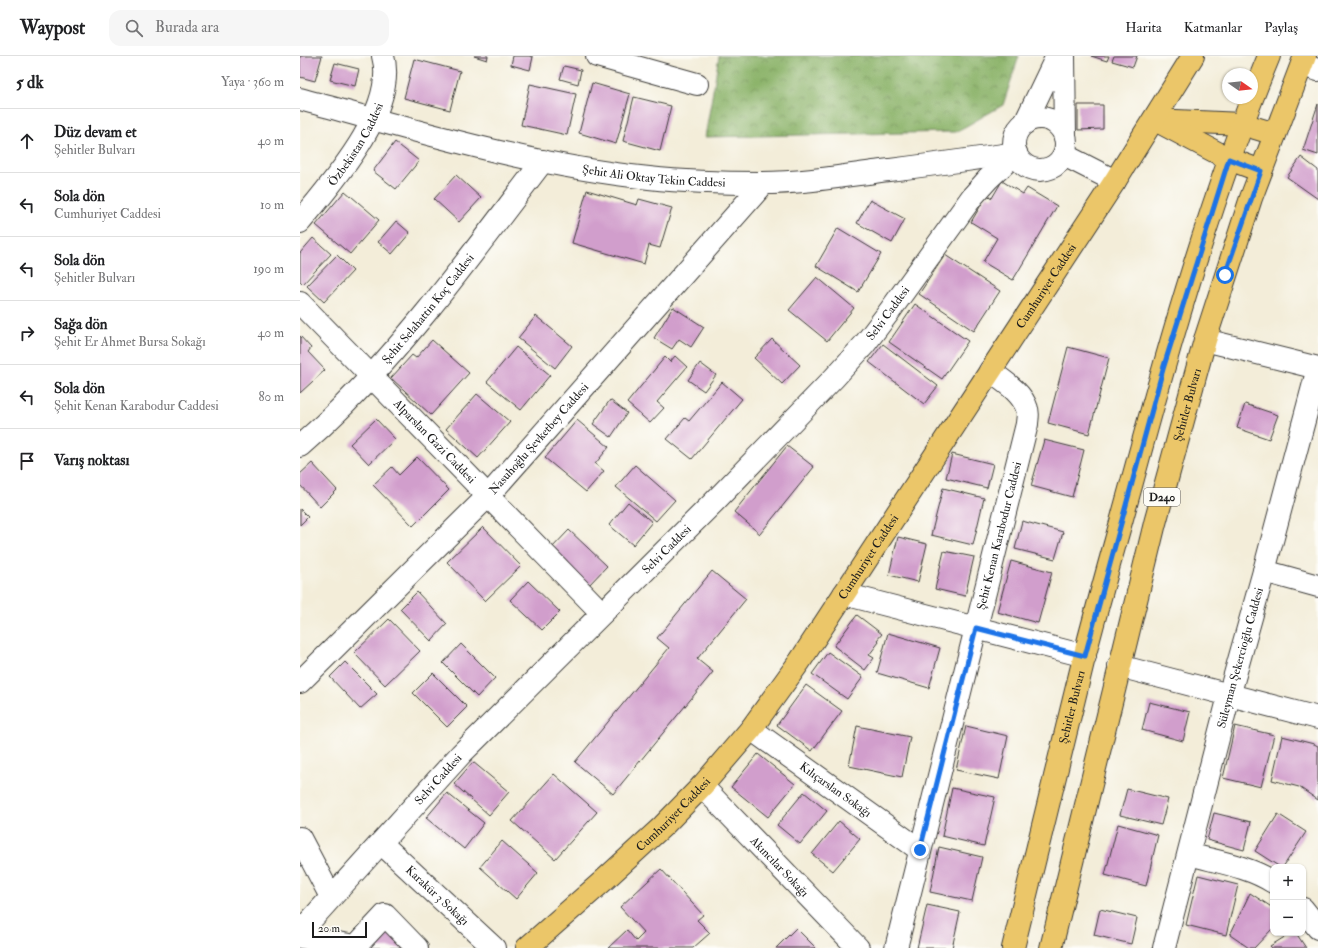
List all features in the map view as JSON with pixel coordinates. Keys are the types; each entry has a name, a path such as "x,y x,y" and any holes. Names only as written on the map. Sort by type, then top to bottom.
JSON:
{"main road":[{"name":"Cumhuriyet Caddesi","path":"527,948 663,826 702,786 751,729 800,661 1115,182 1193,56"},
{"name":"Şehitler Bulvarı","path":"1013,948 1085,656 1163,369 1229,159 1269,56"},
{"name":"Şehitler Bulvarı","path":"1051,948 1155,523 1205,340 1227,268 1261,171 1275,134 1308,64"},
{"path":"1154,120 1242,124 1275,134"},
{"path":"1154,120 1229,159 1261,171"}],"street":[{"name":"Özbekistan Caddesi","path":"300,222 354,152 373,119 382,100 385,85 386,64 383,56"},
{"path":"597,56 697,84"},
{"path":"1057,56 1025,123 1015,136 1014,145 1020,161 1027,167 1035,170 1044,170 1059,162 1065,146 1064,56"},
{"name":"Şehit Ali Oktay Tekin Caddesi","path":"300,99 373,119 543,161 649,178 700,182 764,183 814,180 1016,153"},
{"path":"1025,123 1036,118 1049,119 1059,126 1065,146 1115,182"},
{"name":"Selvi Caddesi","path":"300,932 461,754 714,502 834,378 890,312 972,197 988,179 1016,153"},
{"name":"Şehit Selahattin Koç Caddesi","path":"300,446 344,406 372,376 424,314 543,161"},
{"name":"Nasuhoğlu Şevketbey Caddesi","path":"300,682 488,496 764,183"},
{"name":"Alparslan Gazi Caddesi","path":"300,303 602,614"},
{"path":"1205,340 1318,368"},
{"name":"Süleyman Şekercioğlu Caddesi","path":"1164,948 1229,696 1318,368"},
{"name":"Şehit Kenan Karabodur Caddesi","path":"896,948 1025,432 1028,410 1023,399 1016,391 990,371"},
{"path":"1264,571 1318,586"},
{"path":"844,594 1085,656"},
{"path":"1119,666 1229,696 1318,718"},
{"name":"Kılıçarslan Sokağı","path":"751,729 920,850"},
{"name":"Akıncılar Sokağı","path":"702,786 858,948"},
{"path":"300,838 331,897"},
{"name":"Karakür 3 Sokağı","path":"381,843 494,948"},
{"path":"1189,854 1242,868 1270,880"},
{"path":"1306,913 1318,928"},
{"path":"300,937 357,947 385,915 417,948"}],"green space":[{"path":"719,56 1019,56 1003,105 956,132 705,137"}],"building":[{"path":"300,56 322,56 315,81 300,77"},
{"path":"474,56 488,56 487,60"},
{"path":"513,56 533,57 530,70 511,65"},
{"path":"1091,56 1109,56 1107,61"},
{"path":"1114,56 1137,56 1133,67 1112,61"},
{"path":"414,59 460,71 450,110 404,98"},
{"path":"335,63 359,69 355,86 330,80"},
{"path":"564,66 581,70 578,84 560,79"},
{"path":"592,83 630,94 616,144 579,133"},
{"path":"530,84 576,94 567,135 521,125"},
{"path":"634,97 671,106 660,151 623,141"},
{"path":"1318,104 1318,155 1303,150"},
{"path":"1078,105 1103,105 1103,129 1078,130"},
{"path":"395,142 419,161 396,189 373,171"},
{"path":"1301,157 1318,170 1318,199 1287,177"},
{"path":"456,175 481,198 459,222 434,199"},
{"path":"1002,181 1023,194 1027,188 1057,206 1013,280 983,262 997,238 971,222 987,195 992,198"},
{"path":"587,190 637,205 639,199 672,208 660,248 649,245 644,264 572,243"},
{"path":"345,191 379,220 350,254 316,225"},
{"path":"870,200 905,219 892,243 857,223"},
{"path":"396,221 410,233 392,254 378,242"},
{"path":"838,228 881,254 858,292 816,266"},
{"path":"313,238 331,254 303,284 300,281 300,253"},
{"path":"337,255 353,271 324,302 307,286"},
{"path":"945,255 1000,291 974,331 919,294"},
{"path":"817,277 854,308 827,341 789,310"},
{"path":"915,304 968,341 942,379 889,342"},
{"path":"673,307 704,327 691,347 679,339 672,349 654,338"},
{"path":"536,316 572,346 555,368 518,338"},
{"path":"300,336 311,348 308,352 325,370 300,393"},
{"path":"772,339 800,365 782,384 754,358"},
{"path":"432,340 469,373 431,415 391,378 412,355 416,358"},
{"path":"883,344 938,386 924,404 869,362"},
{"path":"516,347 550,375 521,410 487,382"},
{"path":"1068,347 1109,358 1089,434 1048,423"},
{"path":"675,356 687,367 657,402 664,408 650,423 627,403 665,357 670,362"},
{"path":"700,363 716,375 704,391 688,380"},
{"path":"722,382 742,399 692,459 667,439 685,418 689,421"},
{"path":"477,394 510,422 478,458 446,429"},
{"path":"610,400 627,413 611,437 593,424"},
{"path":"1245,404 1278,415 1269,439 1237,428"},
{"path":"376,419 395,439 369,464 350,444"},
{"path":"577,420 609,447 595,464 604,471 586,492 545,458"},
{"path":"1044,440 1084,450 1072,497 1031,486"},
{"path":"787,446 814,467 760,534 734,512"},
{"path":"952,454 993,464 987,488 946,478"},
{"path":"417,457 449,490 413,526 373,485 392,467 399,475"},
{"path":"312,463 337,490 320,507 300,485 300,474"},
{"path":"635,465 675,500 656,521 616,487"},
{"path":"943,488 984,498 973,545 931,535"},
{"path":"628,502 652,522 633,545 609,525"},
{"path":"300,509 308,517 300,525"},
{"path":"1022,521 1063,532 1055,559 1015,549"},
{"path":"483,527 521,566 485,601 447,562"},
{"path":"569,530 607,566 588,586 550,550"},
{"path":"898,537 927,544 918,582 889,575"},
{"path":"944,551 974,557 965,596 935,589"},
{"path":"1011,561 1052,572 1038,623 997,612"},
{"path":"712,571 746,599 697,659 713,672 613,794 575,762 669,648 657,638"},
{"path":"528,581 560,612 542,630 510,600"},
{"path":"417,592 447,624 431,641 400,609"},
{"path":"857,615 882,634 877,640 879,642 869,655 874,658 865,670 834,646"},
{"path":"389,619 420,651 385,685 354,653"},
{"path":"888,633 940,648 929,688 877,673"},
{"path":"461,644 495,678 477,697 443,663"},
{"path":"828,652 863,677 847,699 812,674"},
{"path":"345,662 377,694 360,709 330,677"},
{"path":"433,673 467,707 447,727 413,693"},
{"path":"806,685 842,711 812,751 777,725"},
{"path":"1149,702 1190,712 1183,741 1142,730"},
{"path":"857,726 910,737 902,777 849,766"},
{"path":"966,726 1008,736 999,779 956,770"},
{"path":"1235,726 1274,735 1261,787 1223,778"},
{"path":"1282,736 1318,746 1318,800 1299,787 1272,780"},
{"path":"758,754 795,784 768,817 731,787"},
{"path":"473,762 509,792 489,815 454,784"},
{"path":"554,774 597,812 555,859 512,821"},
{"path":"952,788 995,797 984,846 942,836"},
{"path":"1127,789 1168,799 1161,825 1120,815"},
{"path":"804,792 827,811 800,844 777,825"},
{"path":"447,793 484,823 464,849 426,818"},
{"path":"1214,813 1251,822 1244,850 1207,840"},
{"path":"1278,814 1306,832 1285,864 1275,864 1255,851"},
{"path":"839,821 860,839 833,871 812,854"},
{"path":"1118,824 1158,835 1146,886 1105,875"},
{"path":"502,841 538,873 516,899 480,867"},
{"path":"939,847 982,857 972,901 930,892"},
{"path":"661,869 703,915 697,920 710,933 693,948 608,948 627,930 636,941 644,933 620,907"},
{"path":"1198,875 1238,885 1226,935 1186,925"},
{"path":"1250,893 1270,906 1270,931 1254,948 1249,948 1230,935"},
{"path":"927,905 960,912 952,948 917,948"},
{"path":"1100,909 1137,918 1131,944 1094,935"},
{"path":"383,923 409,948 371,948 365,942"},
{"path":"796,928 816,948 776,948"},
{"path":"1286,936 1298,936 1306,948 1272,948 1270,946"}],"route":[{"path":"920,850 976,628 1085,656 1163,369 1229,159 1261,171 1225,275"}]}
